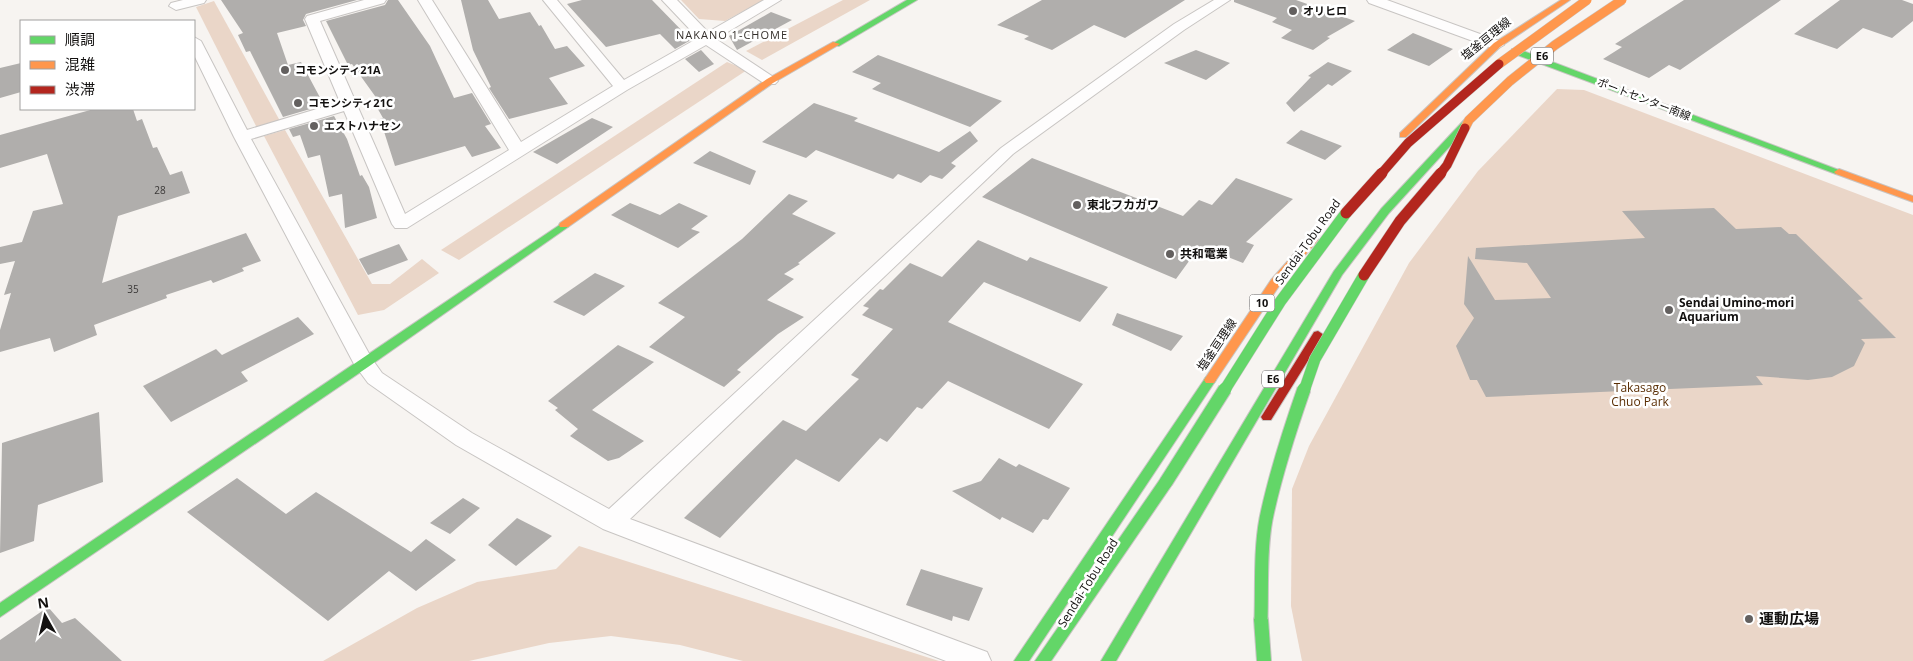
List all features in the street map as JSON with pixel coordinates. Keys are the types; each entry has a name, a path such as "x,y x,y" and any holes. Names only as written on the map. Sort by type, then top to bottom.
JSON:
{"main road":[{"path":"0,612 364,364 770,81 913,0"},
{"name":"塩釜亘理線","path":"1021,661 1275,283 1410,127 1497,45 1566,0"},
{"name":"Sendai-Tobu Road","path":"1055,661 1261,333 1307,265 1356,200 1404,147 1484,73 1533,36 1587,0"},
{"name":"E6","path":"1108,661 1338,273 1385,211 1469,120 1510,81 1555,45 1622,0"},
{"path":"1117,661 1339,302 1402,207 1523,79 1629,0"},
{"name":"ポートセンター南線","path":"1497,45 1545,61 1913,199"},
{"path":"1264,661 1262,564 1271,496 1298,401 1312,367 1365,273 1400,221 1447,165 1469,120"},
{"path":"1897,194 1908,181"},
{"path":"1042,661 1166,482"}],"street":[{"path":"183,20 174,3 199,0"},
{"path":"379,0 312,19 401,224 622,87 774,0"},
{"path":"425,0 518,150"},
{"path":"550,0 622,87"},
{"path":"669,0 707,38 770,81"},
{"path":"611,522 1007,150 1179,27 1223,0"},
{"name":"ポートセンター南線","path":"1374,0 1497,45"},
{"path":"195,43 242,137 364,364 375,378 464,439 611,522 978,661"},
{"path":"242,137 349,104"}],"green space":[{"path":"681,0 764,0 725,21 699,19"},
{"path":"843,0 870,0 762,60 746,51"},
{"path":"214,1 280,121 257,128 196,7"},
{"path":"727,62 747,70 459,260 441,250"},
{"name":"Takasago Chuo Park","path":"1557,89 1584,90 1913,215 1913,661 1302,661 1291,606 1292,489 1309,446 1409,263 1478,171"},
{"path":"285,130 372,284 390,284 422,259 439,273 384,310 358,315 264,136"},
{"path":"579,546 939,661 743,661 680,645 611,636 549,643 469,661 323,661 417,608 477,582 556,569"}],"building":[{"path":"221,0 357,0 306,14 303,20 306,26 277,33 288,65 301,62 324,105 283,117 250,51 246,52 238,35 243,33"},
{"path":"388,0 398,0 430,46 454,98 472,93 491,124 485,126 501,148 472,157 465,146 395,166 380,119 383,118 375,104 380,103 352,64 348,65 326,21 385,5"},
{"path":"461,0 488,0 499,19 530,12 539,26 541,25 555,49 567,46 585,66 549,78 568,104 509,119 489,88 491,87 473,50"},
{"path":"582,0 652,0 691,40 675,49 660,34 606,47 567,4"},
{"path":"1042,0 1185,0 1125,38 1094,25 1052,50 1024,39 1029,36 997,25"},
{"name":"オリヒロ","path":"1234,0 1296,0 1355,21 1327,37 1330,38 1313,50 1281,38 1292,30 1272,22 1277,18 1234,2"},
{"path":"1684,0 1781,0 1680,70 1669,65 1649,78 1603,59 1622,47 1615,44"},
{"path":"1840,0 1902,0 1913,4 1913,21 1892,38 1863,28 1837,49 1794,34"},
{"path":"771,12 792,20 737,50 729,36"},
{"path":"1413,33 1453,49 1429,66 1387,50"},
{"path":"701,50 714,64 699,72 685,59"},
{"path":"1196,50 1230,63 1206,80 1164,63"},
{"path":"878,55 1002,101 970,127 872,89 881,83 852,72"},
{"path":"1328,62 1352,71 1332,86 1328,84 1294,112 1286,103 1311,77 1308,76"},
{"path":"20,63 20,92 0,98 0,68"},
{"path":"814,103 858,118 854,121 939,152 970,131 978,141 951,163 956,166 942,179 930,175 921,183 898,174 893,179 816,150 806,158 762,142"},
{"path":"90,110 133,110 137,121 142,119 153,148 157,147 170,175 182,171 190,193 118,216 102,283 246,233 261,261 242,268 244,271 213,283 211,280 166,295 167,298 94,325 97,335 54,352 50,338 0,352 0,330 11,293 4,295 15,261 0,264 0,247 22,242 33,211 63,204 47,154 0,168 0,135"},
{"path":"334,116 347,139 360,176 362,175 369,187 377,218 345,228 342,194 329,197 320,155 308,158 300,135 293,137 289,129"},
{"path":"592,118 613,127 557,164 533,152"},
{"path":"1301,130 1342,146 1325,160 1286,143"},
{"path":"710,151 756,171 750,185 693,163"},
{"path":"1032,158 1183,216 1199,200 1212,205 1236,178 1293,199 1246,242 1254,245 1243,263 1200,246 1176,279 982,197"},
{"path":"789,194 808,201 792,214 836,233 798,263 800,264 784,274 794,279 767,300 804,317 778,334 737,370 741,372 724,387 649,347 685,317 658,303 742,239"},
{"path":"630,203 660,215 679,203 708,216 691,229 700,232 678,248 611,215"},
{"name":"Sendai Umino-mori Aquarium","path":"1714,208 1736,229 1781,227 1789,234 1796,234 1863,299 1858,300 1896,338 1861,339 1865,343 1854,366 1832,377 1808,380 1756,376 1763,385 1486,397 1477,380 1470,380 1456,346 1474,318 1464,304 1468,256 1495,300 1551,298 1527,263 1475,259 1476,248 1645,238 1622,211"},
{"path":"978,240 1027,261 1030,257 1108,287 1080,322 984,282 948,322 1083,384 1049,429 948,381 922,409 917,407 887,442 880,438 839,482 796,459 720,538 684,518 783,420 806,431 859,379 851,375 893,329 862,315 869,308 863,306 880,289 883,290 910,263 942,277"},
{"path":"399,244 408,260 368,275 359,259"},
{"path":"595,273 625,286 584,316 553,302"},
{"path":"1117,313 1183,336 1171,351 1112,325"},
{"path":"298,317 314,334 241,372 248,381 171,422 143,386 216,349 222,355"},
{"path":"618,345 654,362 592,410 644,441 619,458 608,461 570,436 578,429 555,410 558,408 548,401"},
{"path":"99,412 103,482 38,505 34,541 0,553 2,443"},
{"path":"999,458 1016,467 1019,464 1070,488 1048,520 1043,519 1033,533 1002,517 1000,520 952,491 981,481"},
{"path":"237,478 286,514 316,492 411,552 426,539 456,560 416,591 389,571 328,621 187,512"},
{"path":"463,498 480,508 450,534 430,523"},
{"path":"517,518 552,536 516,566 488,545"},
{"path":"921,569 983,588 969,621 953,616 952,621 906,605"},
{"path":"48,607 62,623 75,618 122,661 0,661 0,640"}],"traffic: fast":[{"path":"836,44 913,0"},
{"path":"1515,51 1839,172"},
{"path":"1108,661 1338,273 1385,211 1469,120"},
{"path":"1166,482 1280,302 1346,213"},
{"path":"0,611 364,364 564,225"},
{"path":"1261,619 1262,564 1266,520 1286,439 1315,359 1364,275"},
{"path":"1021,661 1210,380"},
{"path":"1042,661 1166,482"},
{"path":"1261,619 1264,661"}],"traffic: slow":[{"path":"1403,135 1497,45 1566,0"},
{"path":"1499,64 1587,0"},
{"path":"1465,128 1469,120 1510,81 1555,45 1622,0"},
{"path":"564,225 770,81 836,44"},
{"path":"1839,172 1913,199"},
{"path":"1210,380 1275,283 1313,239"}],"traffic: jam":[{"path":"1346,213 1408,143 1499,64"},
{"path":"1364,275 1400,221 1447,165 1465,128"},
{"path":"1267,417 1318,335"}],"place":[{"name":"オリヒロ","path":"1293,11"},
{"name":"コモンシティ21A","path":"285,70"},
{"name":"コモンシティ21C","path":"298,103"},
{"name":"エストハナセン","path":"314,126"},
{"name":"東北フカガワ","path":"1077,205"},
{"name":"共和電業","path":"1170,254"},
{"name":"Sendai Umino-mori Aquarium","path":"1669,310"},
{"name":"運動広場","path":"1749,619"}],"district":[{"name":"NAKANO 1-CHOME","path":"732,35"}]}
